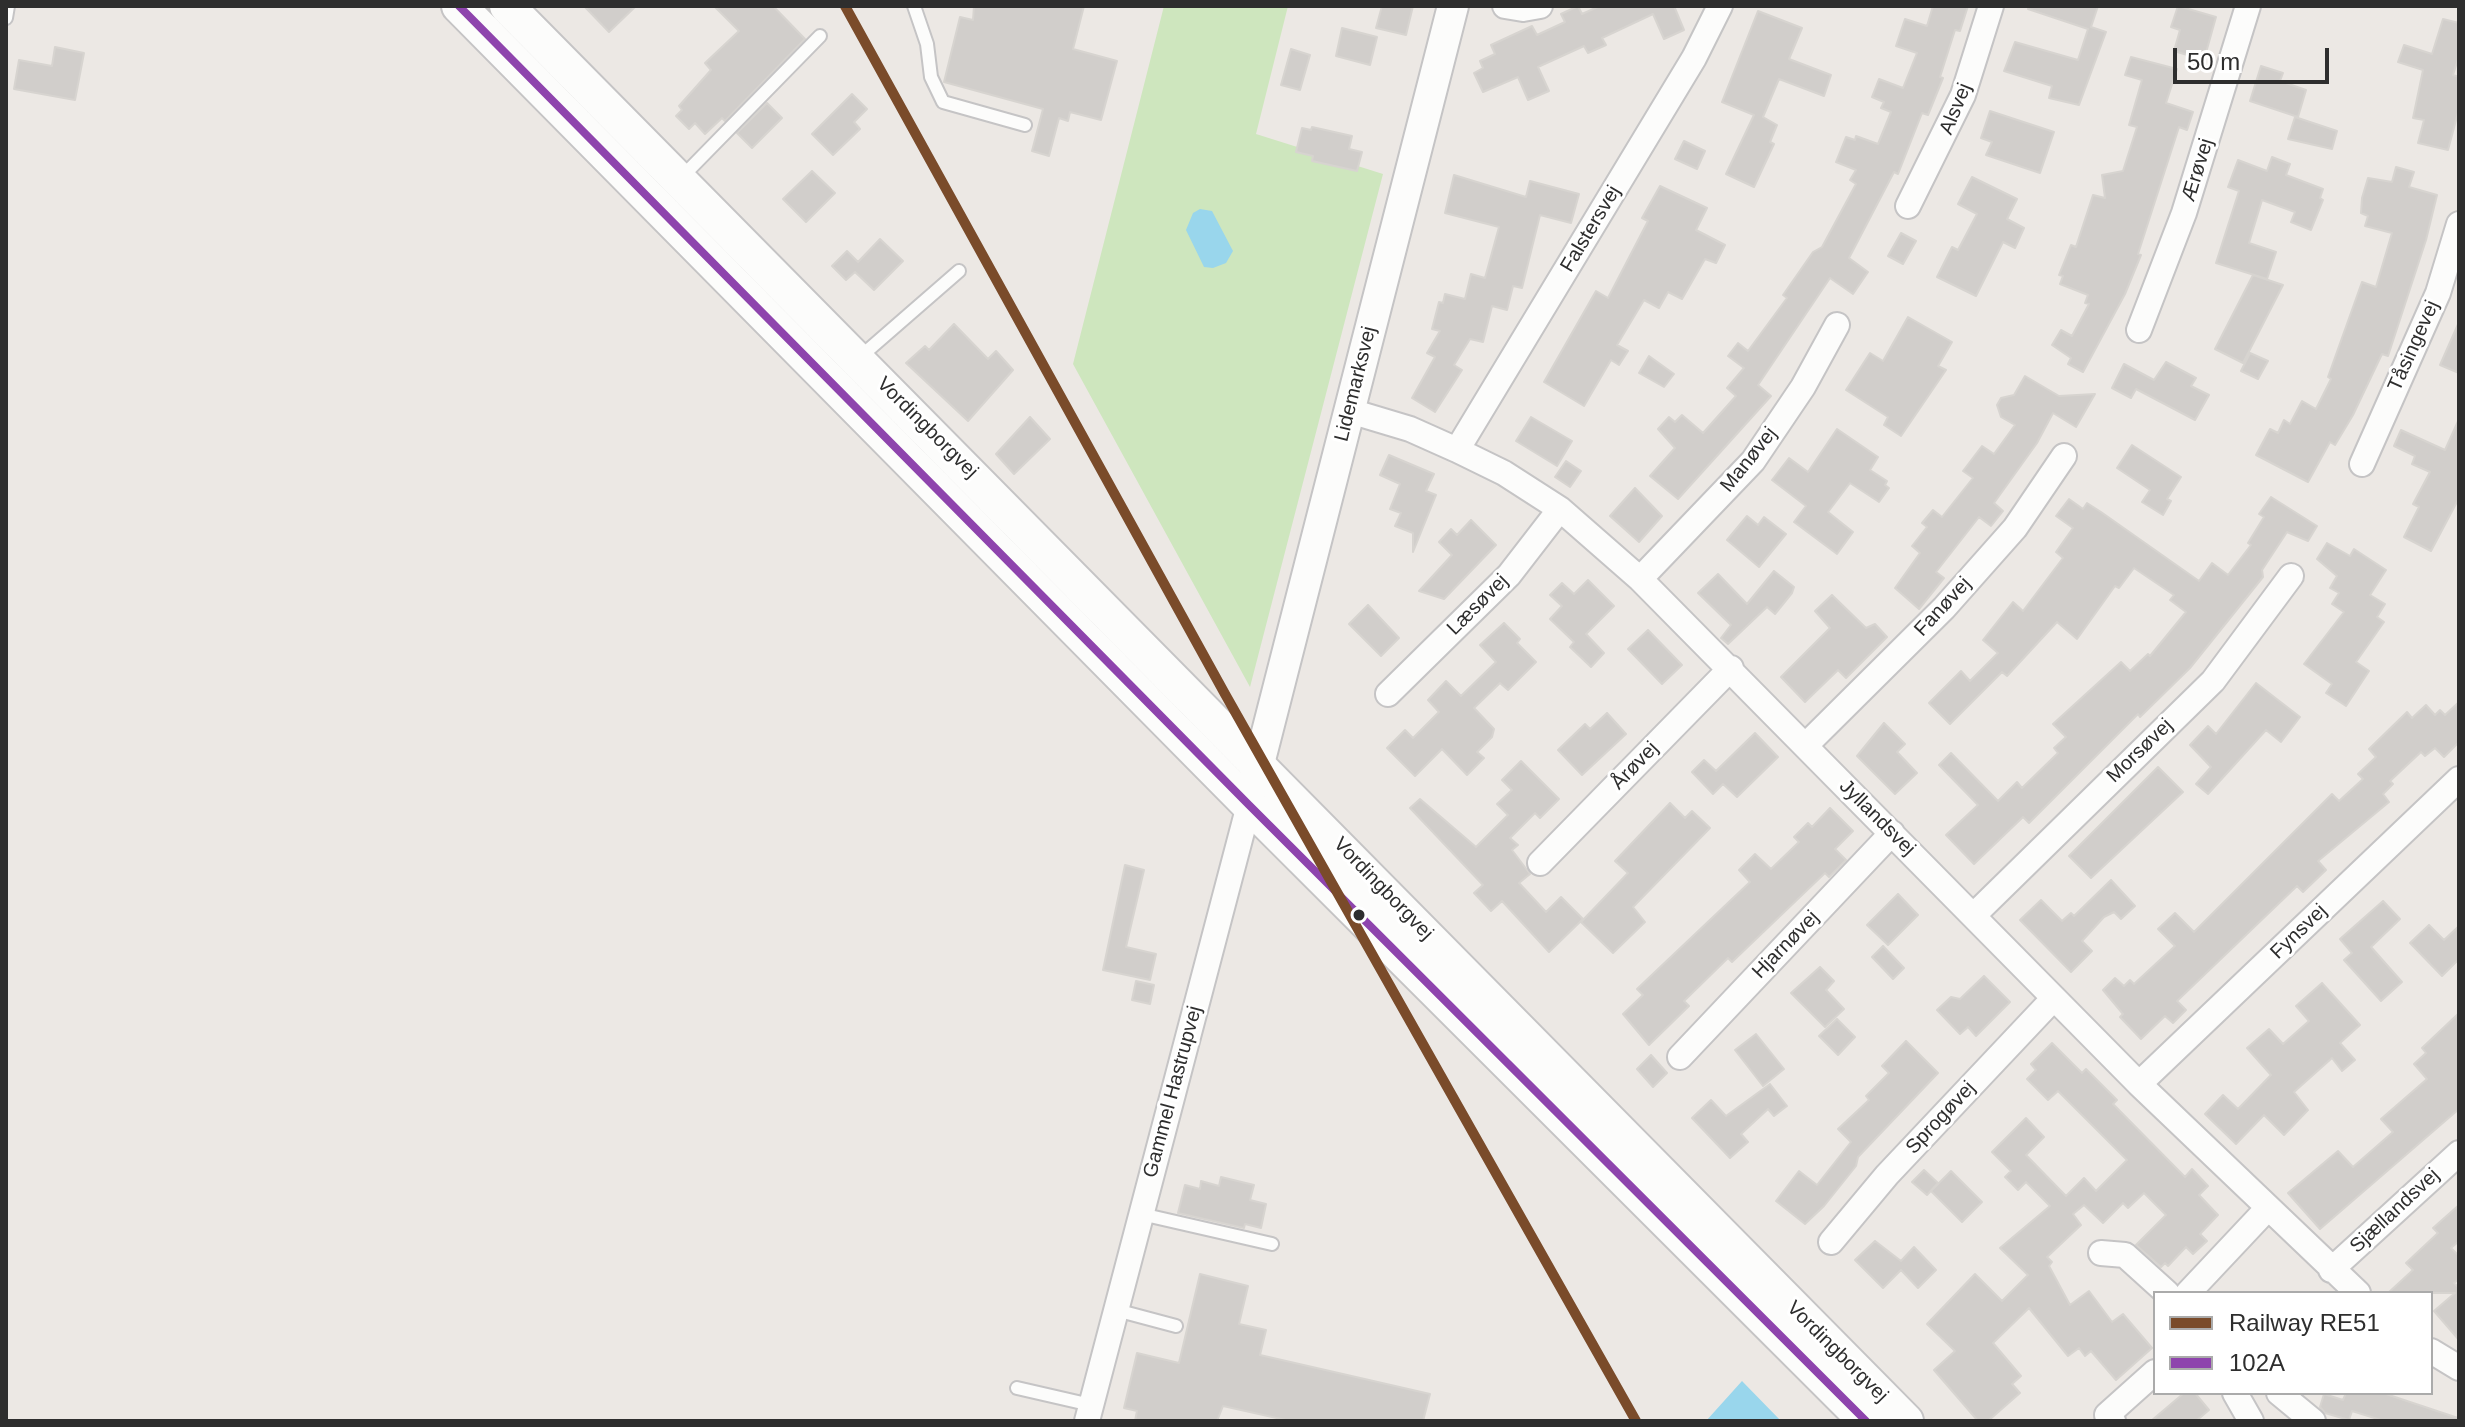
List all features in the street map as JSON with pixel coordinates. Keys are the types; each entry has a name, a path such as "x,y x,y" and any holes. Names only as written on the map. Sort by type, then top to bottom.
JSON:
{"main road":[{"name":"Vordingborgvej","path":"459,6 858,359 1906,1421"},
{"name":"Vordingborgvej","path":"507,6 667,192 1249,805 1866,1421"}],"street":[{"name":"Lidemarksvej","path":"1259,762 1453,6"},
{"path":"1505,6 1523,9 1540,6"},
{"name":"Falstersvej","path":"1457,450 1694,58 1720,6"},
{"name":"Alsvej","path":"1908,206 1963,95 1991,6"},
{"name":"Ærøvej","path":"2139,330 2184,213 2248,6"},
{"name":"Tåsingevej","path":"2362,464 2438,293 2459,224"},
{"name":"Manøvej","path":"1640,579 1753,461 1803,387 1837,325"},
{"name":"Jyllandsvej","path":"1350,411 1410,429 1504,473 1560,509 1640,579 1975,914 2139,1084 2356,1291"},
{"name":"Fanøvej","path":"1806,745 1965,585 2015,528 2064,456"},
{"name":"Læsøvej","path":"1388,694 1509,575 1560,509"},
{"name":"Morsøvej","path":"1975,914 2213,681 2291,576"},
{"name":"Årøvej","path":"1540,863 1731,668"},
{"name":"Gammel Hastrupvej","path":"1089,1413 1259,762"},
{"name":"Fynsvej","path":"2139,1084 2459,779"},
{"name":"Hjarnøvej","path":"1680,1057 1892,833"},
{"name":"Sprogøvej","path":"1831,1242 1887,1175 2054,998"},
{"name":"Sjællandsvej","path":"2331,1270 2459,1153"},
{"path":"2190,1291 2267,1209"},
{"path":"2101,1253 2125,1255 2165,1291"},
{"path":"2433,1352 2459,1368"},
{"path":"2113,1421 2107,1415 2153,1374"},
{"path":"2236,1395 2251,1421"},
{"path":"2281,1395 2313,1421"}],"lane":[{"path":"6,18 8,6"},
{"path":"914,6 927,44 931,77 943,102 1025,125"},
{"path":"667,192 820,36"},
{"path":"858,359 959,271"},
{"path":"1141,1214 1272,1244"},
{"path":"1116,1310 1176,1326"},
{"path":"1017,1388 1089,1413"}],"green space":[{"path":"1164,6 1288,6 1256,134 1383,174 1250,687 1073,364"}],"water":[{"path":"1200,209 1212,211 1233,251 1226,263 1213,268 1204,267 1186,230 1193,213"},
{"path":"1742,1381 1781,1421 1706,1421"}],"building":[{"path":"584,6 636,6 609,32"},
{"path":"714,6 773,6 805,39 725,121 722,118 705,134 695,123 689,129 676,116 682,110 679,106 711,70 705,63 739,31"},
{"path":"974,6 1084,6 1073,49 1117,61 1101,120 1070,112 1068,121 1059,118 1049,156 1032,151 1043,109 944,82 960,17 973,20"},
{"path":"1382,6 1413,6 1406,35 1376,28"},
{"path":"1578,6 1582,14 1600,6 1674,6 1684,30 1664,39 1653,14 1602,38 1606,45 1588,53 1584,46 1538,67 1549,91 1528,100 1518,77 1483,92 1474,73 1483,68 1480,61 1495,54 1491,45 1532,26 1537,35 1565,22 1561,14"},
{"path":"1933,6 1968,6 1960,31 1955,30 1940,77 1943,78 1928,115 1922,113 1898,174 1894,172 1849,258 1868,272 1853,294 1830,278 1758,385 1771,396 1678,499 1650,476 1675,448 1658,429 1669,417 1675,422 1682,415 1703,433 1736,396 1727,388 1744,368 1728,356 1738,343 1748,351 1787,298 1783,295 1813,252 1822,247 1856,184 1850,180 1856,170 1836,162 1846,137 1855,140 1856,136 1878,144 1891,112 1881,108 1884,102 1872,97 1879,79 1903,88 1917,53 1896,46 1905,19 1927,26"},
{"path":"2029,6 2098,6 2091,27 2106,32 2079,105 2049,98 2052,86 2004,71 2015,42 2078,60 2088,29 2028,9"},
{"path":"2178,6 2216,17 2204,60 2174,51 2180,30 2171,27"},
{"path":"1758,11 1802,28 1789,59 1831,75 1824,96 1779,79 1763,117 1777,125 1770,142 1774,144 1754,187 1726,174 1754,115 1722,102"},
{"path":"2443,19 2459,23 2459,56 2453,75 2459,77 2459,109 2448,150 2418,143 2424,120 2413,118 2423,70 2398,62 2404,45 2432,54"},
{"path":"1342,28 1377,37 1370,65 1336,56"},
{"path":"55,47 84,53 75,100 14,89 19,60 52,66"},
{"path":"1291,49 1310,55 1300,90 1281,85"},
{"path":"2131,57 2177,69 2166,103 2193,112 2187,130 2179,127 2138,254 2141,255 2125,294 2083,372 2068,364 2071,358 2052,345 2061,330 2072,336 2089,304 2085,303 2088,295 2060,284 2063,276 2059,275 2071,245 2076,247 2093,195 2105,198 2102,175 2123,171 2137,127 2129,125 2142,80 2125,75"},
{"path":"2261,66 2283,73 2280,81 2306,90 2298,117 2250,101"},
{"path":"852,94 867,109 854,122 860,129 833,155 812,134"},
{"path":"767,103 782,118 752,148 737,133"},
{"path":"1990,111 2054,132 2040,173 1986,155 1992,142 1981,138"},
{"path":"2295,117 2337,131 2332,149 2288,139"},
{"path":"1312,127 1352,136 1349,149 1362,152 1357,171 1312,161 1313,156 1296,152 1302,128 1311,130"},
{"path":"1684,141 1705,151 1697,169 1675,159"},
{"path":"2272,157 2290,164 2286,175 2323,189 2320,198 2323,200 2311,230 2291,222 2295,212 2262,200 2249,243 2276,252 2267,279 2216,263 2239,191 2228,187 2238,160 2267,171"},
{"path":"2396,167 2414,172 2409,187 2437,195 2426,240 2388,356 2382,354 2353,415 2335,445 2330,442 2308,482 2256,455 2270,429 2278,433 2284,420 2290,424 2302,401 2316,409 2331,379 2328,377 2362,282 2376,287 2392,233 2365,226 2368,216 2361,213 2362,198 2368,178 2392,182"},
{"path":"812,171 835,193 806,222 783,199"},
{"path":"1454,175 1526,197 1530,181 1579,194 1571,223 1540,215 1522,288 1513,286 1507,310 1492,306 1483,342 1470,339 1454,365 1462,370 1435,412 1412,398 1435,357 1427,353 1440,331 1432,329 1439,302 1443,303 1445,294 1465,299 1471,274 1485,278 1499,227 1445,213"},
{"path":"1972,177 2017,199 2007,219 2024,228 2015,248 2003,242 1976,296 1937,277 1952,247 1958,250 1977,214 1958,204"},
{"path":"1660,186 1707,208 1696,230 1725,245 1716,263 1705,259 1682,299 1668,292 1659,308 1644,300 1617,345 1628,351 1619,365 1611,360 1584,406 1544,382 1596,291 1608,298 1648,221 1642,218"},
{"path":"1901,233 1916,241 1903,264 1888,256"},
{"path":"880,239 903,261 874,290 855,272 846,280 832,266 847,251 858,262"},
{"path":"2253,275 2283,285 2243,363 2215,349"},
{"path":"1908,317 1952,342 1938,366 1946,370 1901,436 1884,425 1888,417 1846,390 1870,353 1883,361"},
{"path":"2459,322 2459,373 2440,365"},
{"path":"954,324 988,359 996,351 1013,370 968,421 906,363 925,346 929,350"},
{"path":"2250,353 2268,361 2258,379 2241,371"},
{"path":"1649,356 1674,374 1664,387 1639,373"},
{"path":"2166,362 2196,378 2191,386 2209,395 2195,420 2136,389 2131,398 2112,388 2124,364 2154,380"},
{"path":"2025,376 2059,396 2095,394 2076,427 2053,413 2037,443 1994,503 2003,511 1991,526 1979,517 1936,572 1944,578 1919,609 1895,588 1920,553 1912,546 1927,527 1922,523 1933,510 1942,517 1973,478 1963,471 1982,446 1994,454 2015,425 2001,417 1997,405 2001,398 2014,395"},
{"path":"1030,417 1050,439 1014,474 996,454"},
{"path":"1531,417 1572,441 1557,466 1516,441"},
{"path":"2459,419 2459,498 2431,551 2404,537 2419,507 2413,504 2430,472 2412,464 2415,456 2394,446 2401,430 2445,450"},
{"path":"1837,429 1878,457 1870,470 1887,481 1885,485 1889,488 1879,502 1850,483 1828,512 1853,532 1837,554 1794,522 1806,506 1772,480 1789,458 1808,472"},
{"path":"2132,445 2181,477 2167,499 2171,501 2163,515 2142,502 2150,490 2117,468"},
{"path":"1389,455 1434,474 1426,491 1436,495 1413,552 1413,533 1395,526 1401,513 1390,509 1400,484 1380,475"},
{"path":"1566,461 1581,471 1570,487 1555,477"},
{"path":"1635,488 1662,516 1639,542 1610,516"},
{"path":"2271,497 2317,526 2308,541 2287,532 2262,570 2263,577 2190,668 2140,717 2138,714 2029,823 2023,817 1974,864 1946,835 1978,805 1939,765 1951,753 1998,801 2017,782 2022,788 2058,753 2054,748 2066,737 2053,724 2121,662 2130,671 2148,654 2150,656 2186,612 2170,600 2174,595 2134,568 2119,588 2115,586 2077,639 2057,622 2007,676 2002,672 1950,724 1929,703 1961,671 1970,681 1998,653 1983,640 2013,602 2023,611 2063,558 2056,552 2073,528 2056,516 2069,499 2083,509 2087,503 2199,581 2212,563 2228,575 2251,545 2248,543 2264,517 2259,514"},
{"path":"1747,516 1758,525 1764,517 1786,534 1759,567 1727,540"},
{"path":"1471,520 1496,545 1444,599 1419,591 1452,555 1439,542 1451,529 1457,535"},
{"path":"2327,543 2350,556 2354,549 2386,570 2370,595 2385,604 2377,617 2384,622 2356,662 2369,671 2346,706 2326,693 2332,684 2304,664 2344,612 2332,604 2339,593 2330,588 2337,576 2317,559"},
{"path":"1774,571 1794,587 1792,593 1775,614 1767,607 1728,644 1721,638 1731,625 1698,593 1718,574 1747,604"},
{"path":"1588,580 1614,606 1586,634 1604,653 1591,667 1570,647 1574,642 1550,619 1562,606 1550,595 1562,583 1574,594"},
{"path":"1832,595 1866,628 1875,624 1887,637 1846,678 1838,670 1805,702 1781,677 1830,628 1815,611"},
{"path":"1368,605 1399,638 1381,656 1349,624"},
{"path":"1504,623 1520,639 1517,643 1536,662 1508,690 1500,683 1474,708 1494,729 1492,737 1477,752 1484,758 1467,775 1442,749 1415,776 1387,748 1405,730 1413,738 1439,712 1428,700 1446,681 1461,696 1496,662 1480,645"},
{"path":"1648,630 1682,665 1662,684 1628,649"},
{"path":"2256,683 2300,717 2281,742 2266,730 2208,794 2196,784 2211,767 2190,745 2208,726 2216,734"},
{"path":"2459,702 2459,742 2444,757 2435,748 2425,756 2421,752 2390,781 2393,784 2383,794 2389,802 2318,861 2326,870 2303,892 2297,886 2177,1001 2186,1010 2173,1023 2165,1016 2141,1039 2120,1017 2123,1014 2103,990 2115,978 2124,986 2130,980 2134,984 2175,946 2158,929 2175,913 2194,932 2332,794 2339,801 2363,779 2358,774 2376,757 2369,749 2407,712 2412,718 2426,705 2435,715 2440,710 2445,715"},
{"path":"1607,713 1626,734 1582,775 1558,750 1585,724 1590,729"},
{"path":"1884,723 1905,744 1897,752 1917,773 1895,794 1857,756"},
{"path":"1755,733 1778,757 1737,797 1723,784 1713,794 1692,772 1704,760 1716,771"},
{"path":"1521,761 1559,799 1540,818 1535,813 1510,838 1518,845 1512,850 1530,874 1519,883 1546,912 1561,897 1583,919 1549,952 1502,901 1491,911 1474,893 1483,885 1410,808 1420,799 1476,847 1508,815 1497,804 1512,790 1502,780"},
{"path":"2158,767 2183,792 2091,878 2069,856"},
{"path":"1670,803 1685,818 1692,811 1710,828 1633,907 1645,922 1613,953 1581,922 1628,873 1615,861"},
{"path":"1830,808 1853,831 1835,849 1846,860 1829,877 1825,873 1732,962 1728,958 1684,1001 1689,1006 1649,1045 1623,1014 1643,995 1637,989 1750,882 1739,870 1755,854 1771,869 1799,842 1794,837 1808,823 1812,827"},
{"path":"1125,865 1144,870 1126,947 1156,954 1150,980 1103,970"},
{"path":"2111,880 2135,906 2121,919 2114,912 2104,917 2082,941 2092,951 2071,972 2020,920 2041,900 2062,921 2071,913 2074,916"},
{"path":"1898,894 1918,915 1888,945 1867,925"},
{"path":"2383,901 2400,919 2371,947 2402,982 2381,1001 2344,960 2352,953 2340,939"},
{"path":"2429,925 2444,940 2459,926 2459,959 2442,976 2410,943"},
{"path":"1883,946 1904,968 1893,979 1872,957"},
{"path":"1820,967 1834,981 1826,990 1844,1009 1825,1027 1791,993"},
{"path":"1984,976 2010,1002 1976,1036 1968,1027 1960,1034 1937,1010 1951,997 1960,999"},
{"path":"1136,981 1154,985 1150,1004 1132,1000"},
{"path":"2322,983 2360,1025 2340,1043 2355,1060 2342,1071 2332,1058 2294,1092 2308,1110 2284,1135 2264,1115 2236,1144 2205,1114 2223,1095 2238,1109 2271,1075 2247,1048 2269,1029 2283,1044 2309,1021 2296,1006"},
{"path":"2459,1013 2459,1109 2320,1229 2288,1193 2338,1151 2353,1167 2393,1132 2381,1119 2427,1079 2414,1064 2426,1053 2422,1048"},
{"path":"1837,1019 1855,1037 1838,1055 1819,1036"},
{"path":"1756,1034 1784,1069 1763,1086 1735,1050"},
{"path":"1906,1041 1938,1073 1858,1157 1856,1166 1805,1224 1776,1201 1799,1171 1817,1185 1851,1142 1838,1129 1869,1100 1866,1096 1889,1073 1882,1066"},
{"path":"2052,1043 2082,1073 2086,1069 2117,1100 2113,1104 2185,1177 2192,1169 2208,1186 2199,1195 2218,1215 2200,1234 2207,1241 2193,1254 2186,1247 2168,1266 2165,1263 2161,1267 2136,1245 2166,1215 2144,1193 2128,1208 2123,1203 2103,1223 2084,1205 2073,1214 2081,1225 2047,1257 2070,1305 2089,1291 2112,1322 2123,1314 2152,1348 2116,1380 2091,1351 2085,1356 2079,1348 2068,1356 2029,1308 1993,1343 2021,1376 2012,1384 2020,1393 1988,1421 1978,1421 1934,1370 1955,1351 1927,1324 1975,1274 2002,1301 2028,1275 2000,1248 2050,1206 2026,1182 2018,1190 2005,1177 2011,1171 1992,1152 2026,1118 2044,1137 2026,1155 2066,1196 2084,1178 2096,1191 2127,1160 2058,1091 2048,1100 2027,1079 2036,1070 2031,1064"},
{"path":"1651,1055 1667,1073 1653,1087 1637,1069"},
{"path":"1770,1084 1787,1106 1774,1116 1768,1109 1741,1134 1748,1142 1730,1158 1692,1118 1711,1100 1726,1116"},
{"path":"1924,1170 1938,1183 1927,1195 1912,1182"},
{"path":"1951,1171 1982,1202 1962,1222 1931,1191"},
{"path":"1221,1177 1254,1185 1250,1200 1266,1204 1261,1228 1245,1224 1244,1228 1178,1213 1185,1185 1200,1189 1201,1181 1219,1186"},
{"path":"2459,1205 2459,1241 2451,1248 2459,1256 2459,1279 2454,1283 2459,1288 2459,1340 2434,1311 2455,1293 2390,1291 2413,1270 2406,1263 2438,1233 2433,1228"},
{"path":"1875,1241 1901,1261 1914,1247 1936,1270 1918,1288 1901,1270 1883,1288 1855,1260"},
{"path":"1200,1274 1248,1286 1239,1324 1266,1330 1260,1355 1430,1394 1423,1421 1290,1421 1223,1406 1217,1421 1135,1421 1137,1411 1124,1408 1137,1353 1179,1363"},
{"path":"2182,1395 2197,1395 2209,1410 2196,1421 2151,1421"},
{"path":"2324,1395 2343,1400 2345,1395 2389,1395 2458,1418 2458,1421 2384,1421 2352,1411 2349,1420 2325,1413 2320,1407"}],"rail line":[{"name":"RE51","path":"845,6 1225,694 1636,1421"}],"transit line":[{"name":"102A","path":"459,6 1249,805 1866,1421"}]}
